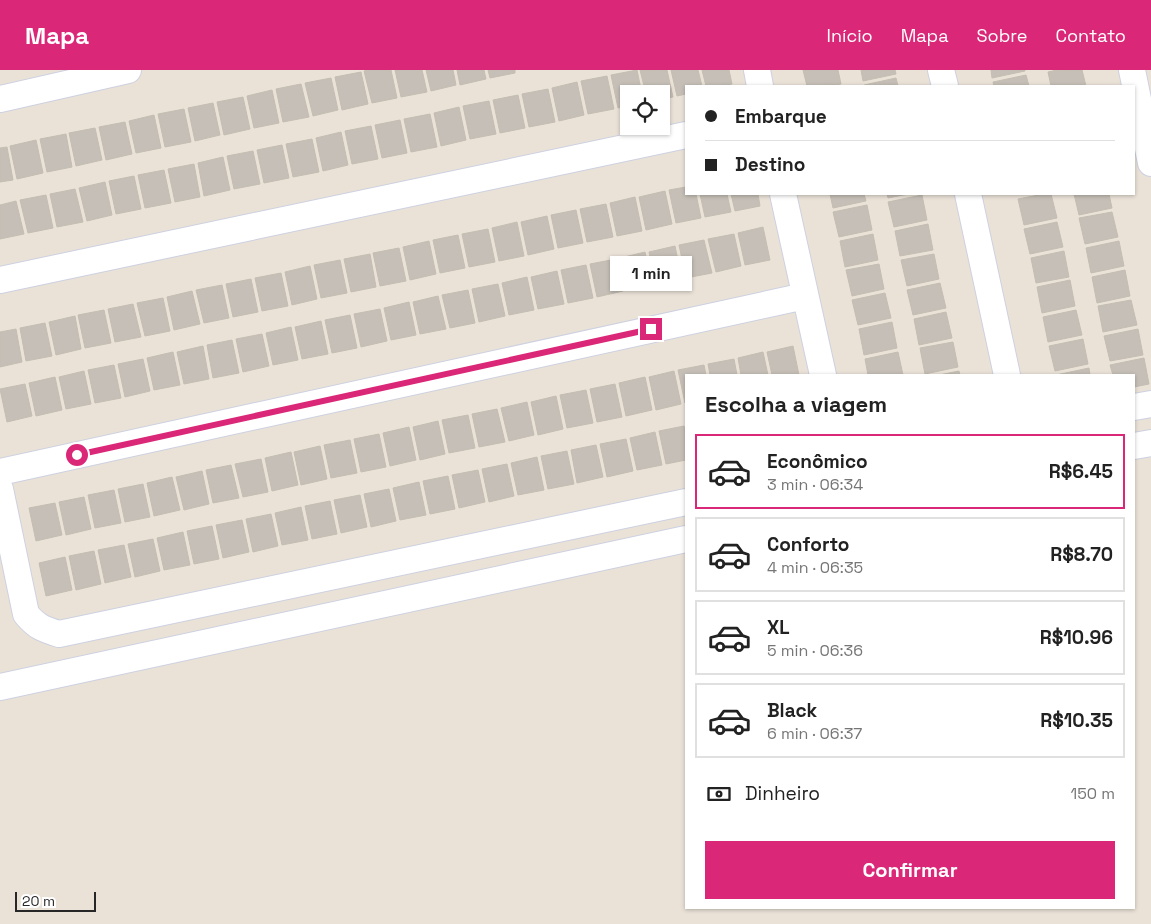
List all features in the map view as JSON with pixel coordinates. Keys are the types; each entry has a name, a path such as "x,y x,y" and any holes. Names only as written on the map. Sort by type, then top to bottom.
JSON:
{"street":[{"path":"0,99 128,70"},
{"path":"757,70 760,85"},
{"path":"941,70 945,85"},
{"path":"1132,70 1151,163"},
{"path":"0,280 685,135"},
{"path":"783,195 823,374"},
{"path":"968,195 1007,374"},
{"path":"0,472 805,296"},
{"path":"1135,408 1151,404"},
{"path":"1135,446 1151,443"},
{"path":"0,489 26,614 34,624 45,630 60,634 685,502"},
{"path":"0,687 685,539"}],"building":[{"path":"391,70 397,98 372,103 364,71"},
{"path":"395,70 422,70 427,92 401,97"},
{"path":"426,70 453,70 456,85 431,91"},
{"path":"457,70 484,70 486,79 460,85"},
{"path":"488,70 515,70 515,73 490,78"},
{"path":"637,70 640,85 620,85 620,108 618,108 611,75"},
{"path":"640,70 667,70 673,97 670,98 670,85 644,85"},
{"path":"671,70 698,70 702,85 685,85 685,94 677,96"},
{"path":"702,70 729,70 732,84 706,85"},
{"path":"803,70 838,70 841,84 807,85"},
{"path":"861,70 895,70 896,74 863,81"},
{"path":"991,70 1025,70 1025,71 992,78"},
{"path":"1082,70 1086,85 1051,85 1048,72"},
{"path":"361,72 368,104 342,110 335,77"},
{"path":"1026,75 1029,85 994,85 993,82"},
{"path":"607,76 614,109 588,114 581,81"},
{"path":"331,78 338,110 313,116 305,83"},
{"path":"896,78 898,85 864,85"},
{"path":"577,82 584,115 559,121 552,88"},
{"path":"301,84 309,117 283,122 276,89"},
{"path":"548,89 555,122 529,127 522,94"},
{"path":"272,90 279,123 254,128 247,96"},
{"path":"518,95 525,128 500,133 493,100"},
{"path":"243,97 250,129 224,135 217,102"},
{"path":"489,101 496,134 470,139 463,106"},
{"path":"213,103 220,135 195,141 188,108"},
{"path":"459,107 466,140 441,146 434,113"},
{"path":"184,109 191,142 165,147 158,114"},
{"path":"430,114 437,147 411,152 404,119"},
{"path":"154,115 161,148 136,153 129,121"},
{"path":"400,120 407,153 382,158 375,125"},
{"path":"125,122 132,154 106,160 99,127"},
{"path":"371,126 378,159 352,164 345,131"},
{"path":"95,128 102,160 76,166 69,133"},
{"path":"341,132 348,165 323,171 316,138"},
{"path":"66,134 72,167 47,172 40,139"},
{"path":"312,139 319,172 293,177 286,144"},
{"path":"36,140 43,173 17,179 10,146"},
{"path":"282,145 289,178 264,183 257,150"},
{"path":"7,147 13,180 0,182 0,148"},
{"path":"253,151 260,184 234,189 227,156"},
{"path":"223,157 230,190 204,196 198,163"},
{"path":"194,164 200,197 175,202 168,169"},
{"path":"164,170 171,203 145,208 138,175"},
{"path":"134,176 141,209 116,214 109,181"},
{"path":"105,182 112,215 87,221 79,188"},
{"path":"685,187 685,195 696,195 701,218 676,223 669,190"},
{"path":"75,189 83,222 57,227 50,194"},
{"path":"665,191 672,224 646,230 639,197"},
{"path":"46,195 53,228 28,233 20,200"},
{"path":"700,195 727,195 731,212 705,217"},
{"path":"731,195 758,195 760,206 735,211"},
{"path":"830,195 864,195 866,201 833,208"},
{"path":"887,195 903,195 888,198"},
{"path":"922,195 927,220 894,227 888,202"},
{"path":"1051,195 1057,218 1024,225 1018,199"},
{"path":"1074,195 1109,195 1112,208 1079,215"},
{"path":"635,197 642,231 617,236 610,203"},
{"path":"16,201 24,234 0,239 0,205"},
{"path":"606,204 613,237 587,242 580,209"},
{"path":"867,205 872,230 839,237 833,212"},
{"path":"576,210 583,243 558,248 551,215"},
{"path":"1112,212 1118,237 1085,244 1079,218"},
{"path":"547,216 554,249 528,255 521,222"},
{"path":"517,222 524,256 499,261 492,228"},
{"path":"1057,222 1063,247 1030,254 1024,229"},
{"path":"928,224 933,250 900,256 895,231"},
{"path":"763,227 770,260 745,265 738,233"},
{"path":"488,229 495,262 469,267 462,234"},
{"path":"734,234 741,266 716,272 708,239"},
{"path":"873,234 878,260 845,267 840,241"},
{"path":"458,235 465,268 440,273 433,240"},
{"path":"704,240 712,273 686,278 679,245"},
{"path":"429,241 436,274 410,280 403,247"},
{"path":"1119,241 1124,266 1091,273 1086,248"},
{"path":"675,246 682,279 656,284 649,252"},
{"path":"399,248 406,281 380,286 373,253"},
{"path":"1064,251 1069,277 1036,283 1031,258"},
{"path":"645,252 652,285 627,290 620,258"},
{"path":"370,254 376,287 351,292 344,259"},
{"path":"934,254 939,279 907,286 901,260"},
{"path":"616,259 623,291 597,297 590,264"},
{"path":"340,260 347,293 321,298 314,265"},
{"path":"879,264 884,289 852,296 846,270"},
{"path":"586,265 593,298 568,303 561,270"},
{"path":"310,266 317,299 292,305 285,272"},
{"path":"1125,270 1130,296 1097,303 1092,277"},
{"path":"557,271 564,304 538,309 531,277"},
{"path":"281,273 288,306 262,311 255,278"},
{"path":"527,277 534,310 509,315 502,283"},
{"path":"251,279 258,312 233,317 226,284"},
{"path":"1070,280 1075,306 1042,313 1037,287"},
{"path":"940,283 946,308 913,315 907,290"},
{"path":"498,284 505,316 479,322 472,289"},
{"path":"222,285 229,318 204,323 196,290"},
{"path":"468,290 475,323 450,328 442,295"},
{"path":"192,291 200,324 174,330 167,297"},
{"path":"885,293 891,318 858,325 852,300"},
{"path":"438,296 446,329 420,334 413,302"},
{"path":"163,298 170,331 145,336 137,303"},
{"path":"1131,300 1137,325 1103,332 1098,306"},
{"path":"409,302 416,335 391,340 384,308"},
{"path":"133,304 141,337 115,342 108,309"},
{"path":"380,309 387,341 361,347 354,314"},
{"path":"104,310 111,343 85,348 78,315"},
{"path":"1076,310 1082,335 1048,342 1043,317"},
{"path":"946,312 952,338 919,345 914,319"},
{"path":"350,315 357,348 332,353 325,320"},
{"path":"75,316 81,349 56,355 49,322"},
{"path":"321,321 328,354 302,359 295,327"},
{"path":"892,322 897,348 864,355 859,329"},
{"path":"45,323 52,356 26,361 20,328"},
{"path":"291,327 298,360 273,365 266,333"},
{"path":"16,329 22,362 0,367 0,332"},
{"path":"1138,329 1143,355 1110,361 1104,336"},
{"path":"262,334 269,366 243,372 236,339"},
{"path":"1083,339 1088,364 1055,371 1049,346"},
{"path":"232,340 239,373 213,378 207,345"},
{"path":"953,342 958,367 925,374 920,348"},
{"path":"203,346 209,379 184,384 177,352"},
{"path":"793,346 799,374 772,374 767,352"},
{"path":"173,352 180,385 154,390 147,358"},
{"path":"763,352 768,374 741,374 738,358"},
{"path":"898,352 903,374 868,374 865,359"},
{"path":"1144,358 1149,384 1135,387 1135,374 1113,374 1110,365"},
{"path":"143,359 150,391 125,397 118,364"},
{"path":"734,359 737,374 710,374 708,364"},
{"path":"114,365 121,398 95,403 88,370"},
{"path":"704,365 706,374 685,374 685,403 678,370"},
{"path":"1089,368 1090,374 1061,374"},
{"path":"84,371 91,404 66,409 59,377"},
{"path":"674,371 681,404 656,410 649,377"},
{"path":"959,371 960,374 944,374"},
{"path":"55,377 62,410 36,416 29,383"},
{"path":"645,377 652,410 626,416 619,383"},
{"path":"25,384 32,416 7,422 0,389"},
{"path":"615,384 622,417 597,422 590,389"},
{"path":"586,390 593,423 567,428 560,395"},
{"path":"556,396 563,429 538,435 531,402"},
{"path":"527,402 534,435 509,441 501,408"},
{"path":"497,409 505,442 479,447 472,414"},
{"path":"468,415 475,448 449,453 442,420"},
{"path":"438,421 445,454 420,460 413,427"},
{"path":"684,426 685,460 666,464 659,431"},
{"path":"409,427 416,460 390,466 383,433"},
{"path":"655,432 662,465 637,470 630,438"},
{"path":"379,434 386,467 361,472 354,439"},
{"path":"626,439 633,471 607,477 600,444"},
{"path":"350,440 357,473 331,478 324,445"},
{"path":"596,445 603,477 577,483 571,450"},
{"path":"320,446 327,479 301,485 294,452"},
{"path":"567,451 574,484 548,489 541,456"},
{"path":"291,452 298,485 272,491 265,458"},
{"path":"537,457 544,490 518,495 511,463"},
{"path":"261,459 268,492 243,497 235,464"},
{"path":"507,464 514,496 489,502 482,469"},
{"path":"231,465 239,498 213,503 206,470"},
{"path":"478,470 485,502 459,508 452,475"},
{"path":"202,471 209,504 184,510 176,477"},
{"path":"448,476 455,509 430,514 423,481"},
{"path":"172,477 180,510 154,516 147,483"},
{"path":"419,482 426,515 400,520 393,488"},
{"path":"143,484 150,517 125,522 118,489"},
{"path":"389,489 396,521 371,527 364,494"},
{"path":"114,490 121,523 95,528 88,495"},
{"path":"360,495 367,527 341,533 334,500"},
{"path":"84,497 91,529 66,535 59,502"},
{"path":"330,501 337,534 312,539 305,506"},
{"path":"55,503 62,535 36,541 29,508"},
{"path":"301,507 308,540 282,545 275,513"},
{"path":"271,514 278,546 253,552 246,519"},
{"path":"242,520 249,552 223,558 216,525"},
{"path":"212,526 219,559 194,564 187,531"},
{"path":"183,532 190,565 164,570 157,538"},
{"path":"153,539 160,571 135,577 128,544"},
{"path":"124,545 131,577 105,583 98,550"},
{"path":"94,551 101,584 76,590 69,556"},
{"path":"65,557 72,590 46,596 39,563"}],"route":[{"path":"77,455 651,329"}]}
